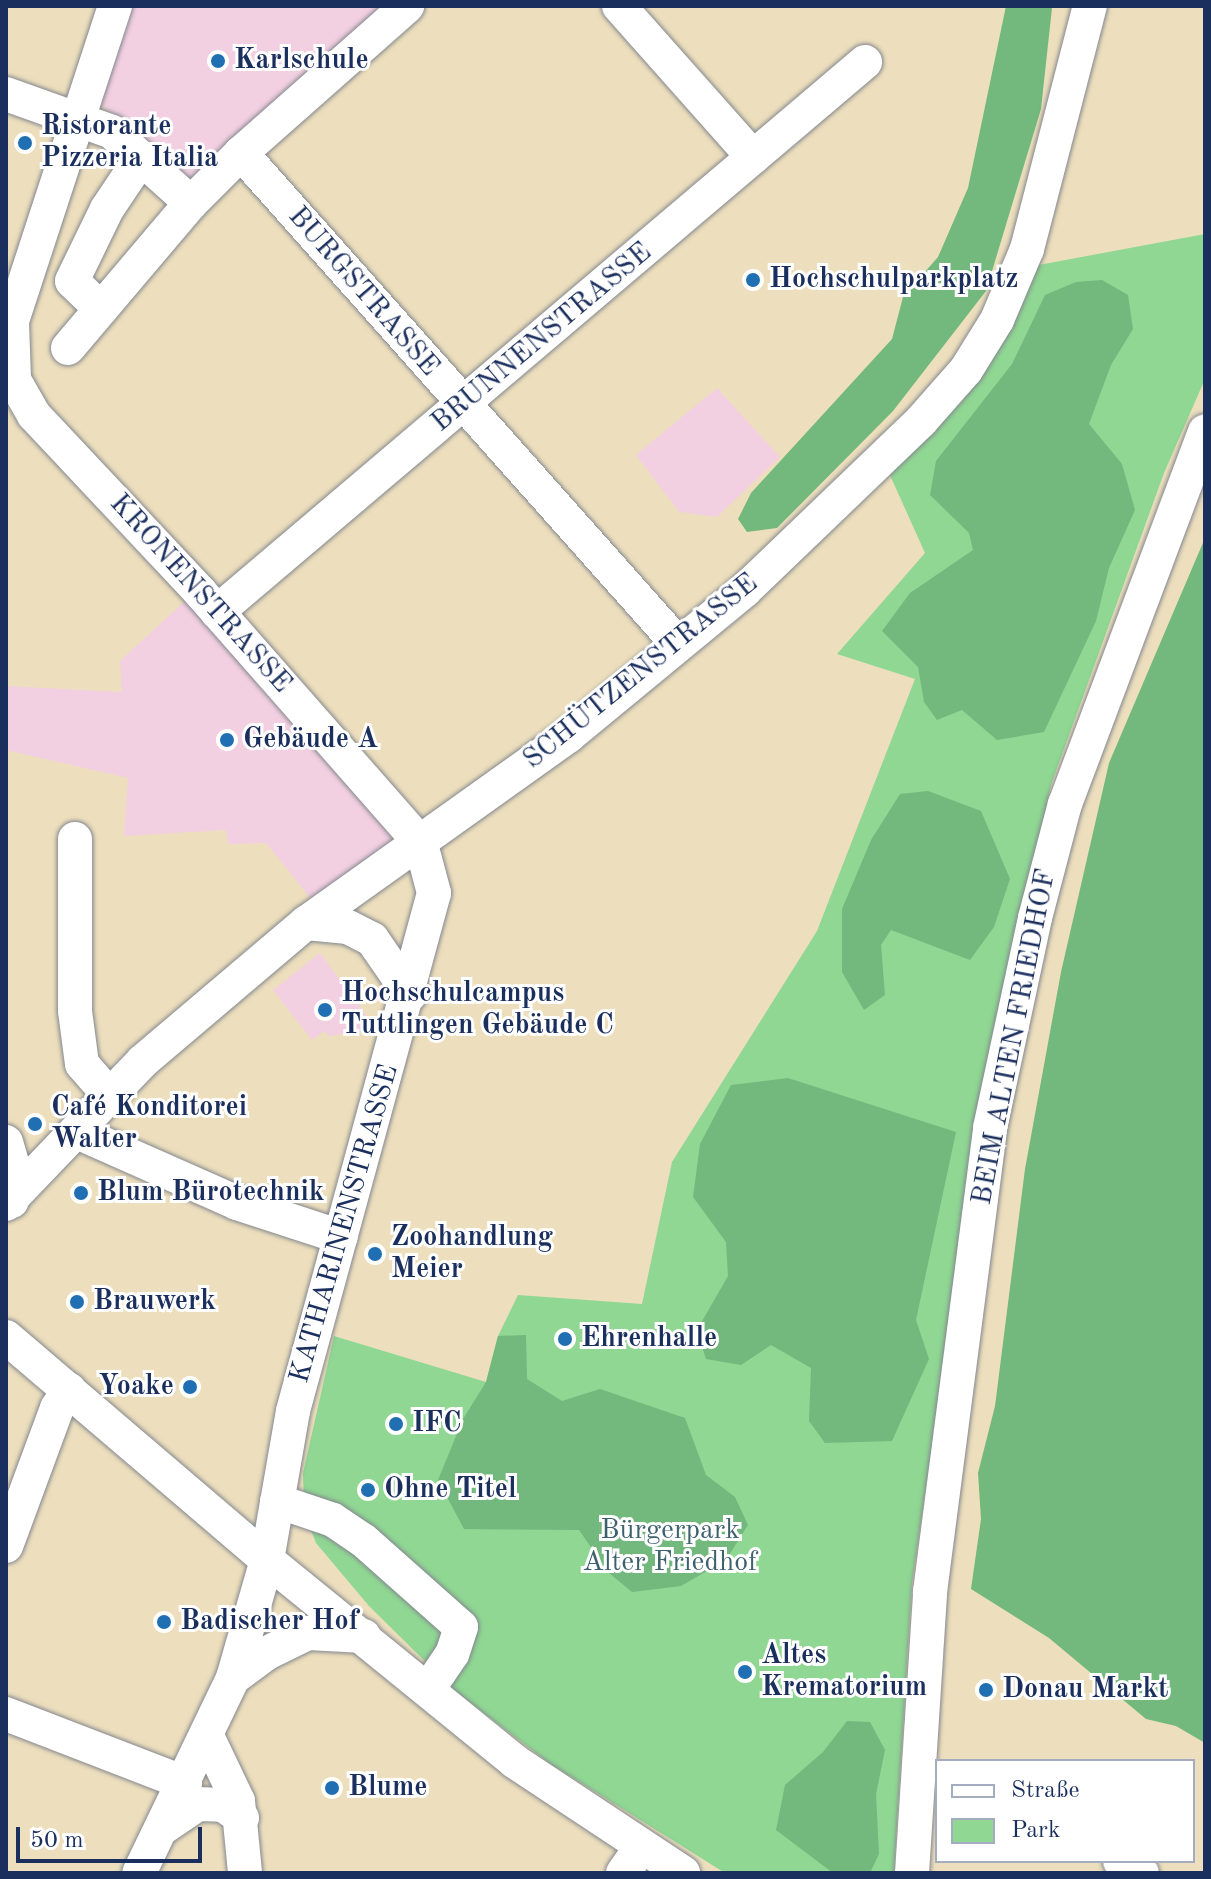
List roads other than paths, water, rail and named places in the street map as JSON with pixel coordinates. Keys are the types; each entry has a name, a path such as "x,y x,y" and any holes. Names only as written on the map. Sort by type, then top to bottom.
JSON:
{"street":[{"path":"9,386 12,322 115,6"},
{"path":"68,348 191,203 241,153 407,6"},
{"path":"619,6 753,157"},
{"name":"SCHÜTZENSTRASSE","path":"9,1203 143,1061 306,923 494,790 745,590 887,458 966,370 997,320 1027,249 1090,6"},
{"name":"BRUNNENSTRASSE","path":"217,612 865,62"},
{"path":"6,94 112,132 191,203"},
{"name":"BURGSTRASSE","path":"241,153 678,644"},
{"path":"101,309 72,281 107,209 141,158"},
{"name":"KRONENSTRASSE","path":"9,386 217,612 421,844"},
{"name":"BEIM ALTEN FRIEDHOF","path":"912,1873 929,1764 930,1592 990,1128 1035,918 1065,804 1205,431"},
{"path":"434,893 494,790"},
{"path":"75,839 77,1024 82,1064 110,1096"},
{"name":"KATHARINENSTRASSE","path":"139,1873 164,1827 233,1678 267,1560 293,1411 410,994 434,893 421,844"},
{"path":"306,923 348,927 372,939 410,994"},
{"path":"77,1132 237,1203 341,1237"},
{"path":"6,1142 13,1166 9,1203"},
{"path":"6,1337 267,1560 429,1688 632,1860 683,1873"},
{"path":"8,1531 57,1408 69,1390"},
{"path":"277,1501 333,1520 363,1540 461,1627 452,1654 429,1688"},
{"path":"233,1678 267,1653 308,1633 364,1636"},
{"path":"6,1714 185,1783"},
{"path":"207,1736 232,1785 242,1818 245,1873"},
{"path":"164,1827 198,1804 223,1805 242,1818"},
{"path":"1124,1863 1142,1873"}],"place":[{"name":"Karlschule","path":"218,61"},
{"name":"Ristorante Pizzeria Italia","path":"25,143"},
{"name":"Hochschulparkplatz","path":"753,280"},
{"name":"Gebäude A","path":"227,740"},
{"name":"Hochschulcampus Tuttlingen Gebäude C","path":"325,1010"},
{"name":"Café Konditorei Walter","path":"35,1124"},
{"name":"Blum Bürotechnik","path":"81,1193"},
{"name":"Zoohandlung Meier","path":"375,1254"},
{"name":"Brauwerk","path":"77,1302"},
{"name":"Ehrenhalle","path":"565,1339"},
{"name":"Yoake","path":"190,1387"},
{"name":"IFC","path":"396,1424"},
{"name":"Ohne Titel","path":"368,1490"},
{"name":"Badischer Hof","path":"164,1622"},
{"name":"Altes Krematorium","path":"745,1672"},
{"name":"Donau Markt","path":"986,1690"},
{"name":"Blume","path":"332,1788"}],"park label":[{"name":"Bürgerpark Alter Friedhof","path":"670,1547"}]}
